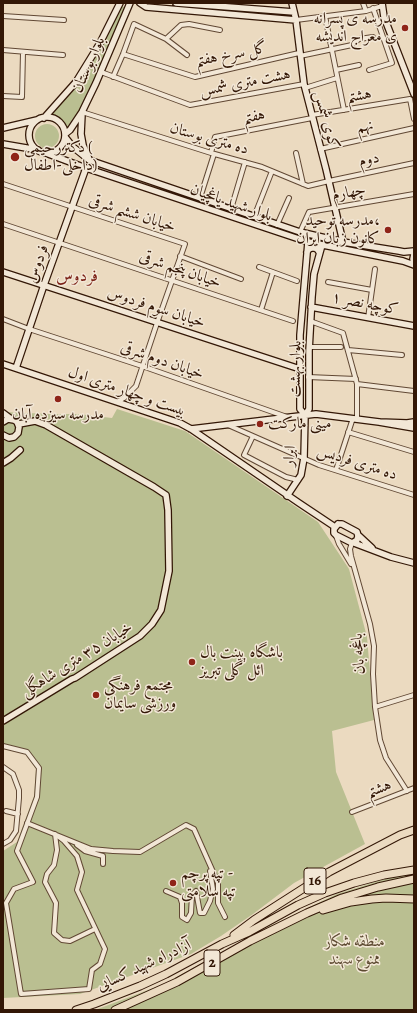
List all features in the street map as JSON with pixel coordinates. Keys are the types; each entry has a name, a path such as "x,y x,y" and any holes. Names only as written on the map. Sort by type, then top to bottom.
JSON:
{"highway":[{"name":"16","path":"222,944 254,920 329,872 400,835 414,830"},
{"name":"2","path":"222,944 249,932 298,905 326,893 354,883 384,875 414,870"},
{"name":"2","path":"307,912 342,898 378,887 414,879"},
{"name":"16","path":"307,912 372,899 414,899"},
{"name":"آزادراه شهید کسایی","path":"115,1010 177,982 250,941 307,912"},
{"name":"آزادراه شهید کسایی","path":"76,1010 153,980 222,944"}],"main road":[{"name":"بلوار بوستان","path":"41,119 76,82 100,43 120,3"},
{"name":"بلوار بوستان","path":"65,135 82,112 101,72 130,3"},
{"path":"140,3 146,7 296,20"},
{"path":"176,3 294,12"},
{"name":"کوی شمس","path":"292,3 296,20 304,86 343,242"},
{"path":"382,4 384,17 414,94"},
{"path":"82,112 81,134 89,160"},
{"path":"3,128 41,119 49,118 58,121 64,129 65,135 64,142 58,150 53,152 41,151 34,147 31,143 31,127 41,119"},
{"name":"بلوار شهید یاغچیان","path":"65,135 73,147 89,160 277,225 343,242 404,252 414,251"},
{"name":"بلوار شهید یاغچیان","path":"3,144 41,151 144,188 308,242 414,264"},
{"path":"3,147 13,145"},
{"name":"فردوس","path":"16,368 86,168"},
{"path":"144,188 147,180"},
{"name":"بلوار بهشت","path":"308,242 300,335 300,409 305,415 309,408 309,347 314,274 322,245"},
{"path":"307,252 309,249 315,248 319,252"},
{"path":"414,254 414,264"},
{"name":"خیابان سوم فردوس","path":"3,272 300,369"},
{"name":"کوچه نصر ۱","path":"311,307 414,326"},
{"name":"بیست و چهار متری اول","path":"3,364 180,423 191,429 335,530 338,536 375,551"},
{"path":"3,413 19,424 18,433 14,437 9,438 3,435"},
{"path":"191,429 316,414 414,428"},
{"name":"ابرار","path":"287,496 301,475 304,458 305,415"},
{"path":"3,422 11,419"},
{"name":"خیابان ۳۵ متری شاهگلی","path":"3,721 75,678 140,636 152,624 161,610 169,571 168,510 166,494 46,425 35,421 19,424"},
{"path":"379,422 414,422"},
{"path":"3,463 20,450"},
{"path":"335,530 338,524 342,524 355,530 358,535 375,551 414,563"},
{"path":"353,543 358,538 358,535"}],"street":[{"path":"363,3 366,11"},
{"path":"296,20 366,11 382,4"},
{"path":"369,70 392,63 374,8"},
{"path":"3,16 64,20"},
{"path":"325,16 344,110"},
{"path":"113,77 134,24 166,39 187,55"},
{"path":"166,39 180,26 189,24 220,30"},
{"name":"گل سرخ هفتم","path":"123,54 195,77 352,45 359,39 373,37"},
{"path":"3,50 63,55"},
{"path":"3,96 22,97 23,52"},
{"path":"336,70 359,65"},
{"name":"هشت متری شمس","path":"101,72 190,105 304,86 337,78"},
{"name":"هشتم","path":"312,117 410,99 414,119"},
{"name":"ده متری بوستان","path":"82,112 262,167 308,186 328,181"},
{"name":"هفتم","path":"213,153 215,138 312,117"},
{"name":"نهم","path":"320,149 414,128"},
{"path":"200,198 213,153"},
{"path":"296,153 303,184"},
{"path":"231,209 245,162"},
{"name":"دوم","path":"328,181 414,162"},
{"path":"254,217 272,171"},
{"name":"خیابان ششم شرقی","path":"3,184 185,244 180,256"},
{"name":"چهارم","path":"300,232 309,212 414,194"},
{"path":"277,225 289,198"},
{"name":"خیابان پنجم شرقی","path":"3,224 293,321"},
{"path":"117,402 124,398 136,386 156,323 180,256 241,279"},
{"path":"259,267 297,280"},
{"path":"368,318 375,268"},
{"path":"261,310 273,272"},
{"path":"328,282 372,290"},
{"name":"خیابان دوم شرقی","path":"3,319 287,417"},
{"path":"310,321 343,333 357,384 355,419 348,432 336,470"},
{"path":"309,347 340,347"},
{"path":"348,350 402,355"},
{"path":"308,377 356,379"},
{"path":"357,384 414,391"},
{"name":"ده متری فردیس","path":"226,424 319,465 414,495"},
{"path":"348,432 414,452"},
{"path":"254,436 244,455 286,477 298,480"},
{"path":"335,530 339,544 354,568"},
{"path":"353,543 350,549 350,556 354,568"},
{"name":"باغچه بان","path":"354,568 370,624 374,646 375,707 380,740 386,758 407,791"},
{"path":"375,707 414,695"},
{"path":"3,746 27,752 39,768 37,797 18,852 34,882 14,889 6,902 21,994 89,988 92,970 100,964 105,949 77,890 82,872 77,856 64,841 55,834"},
{"path":"3,767 13,774 19,790 16,831 10,840 3,844"},
{"name":"هشتم","path":"352,812 414,788"},
{"path":"6,811 18,814"},
{"path":"27,824 91,849 140,852 186,825 194,829 218,883 218,903 225,917"},
{"path":"55,834 57,850 54,865 47,874 46,882 56,903 54,933 62,940 70,941 95,929"},
{"path":"69,840 86,851 103,856 103,864"},
{"path":"166,891 180,897 182,903 182,916 187,920 190,913 192,895 196,891 200,913 204,913 210,901 213,889 209,865"}],"green space":[{"path":"122,6 124,9 89,95 66,129 63,123 51,114 78,86 96,57"},
{"path":"47,124 55,128 59,136 55,144 47,148 39,144 35,136 39,128"},
{"path":"117,409 185,431 318,522 349,569 367,637 374,720 332,731 336,772 365,844 294,883 253,914 191,954 80,994 3,998 3,851 17,842 34,796 36,769 25,754 3,749 3,412 78,414 112,418"},
{"name":"منطقه شکار ممنوع سهند","path":"414,870 414,1010 95,1010 164,984 270,926 337,894"}],"place":[{"name":"مدرسه ی پسرانه ی معراج اندیشه","path":"405,28"},
{"name":"دکتررحیمی ( داخلی-اطفال)","path":"15,157"},
{"name":"مدرسه توحید، کانون زبان ایران","path":"388,230"},
{"name":"مدرسه سیزده آبان","path":"58,399"},
{"name":"مینی مارکت","path":"260,424"},
{"name":"باشگاه پینت بال ائل گلی تبریز","path":"192,662"},
{"name":"مجتمع فرهنگی ورزشی سایمان","path":"96,695"},
{"name":"تپه پرچم - تپه سلامتی","path":"173,883"}],"district":[{"name":"فردوس","path":"77,277"}]}
